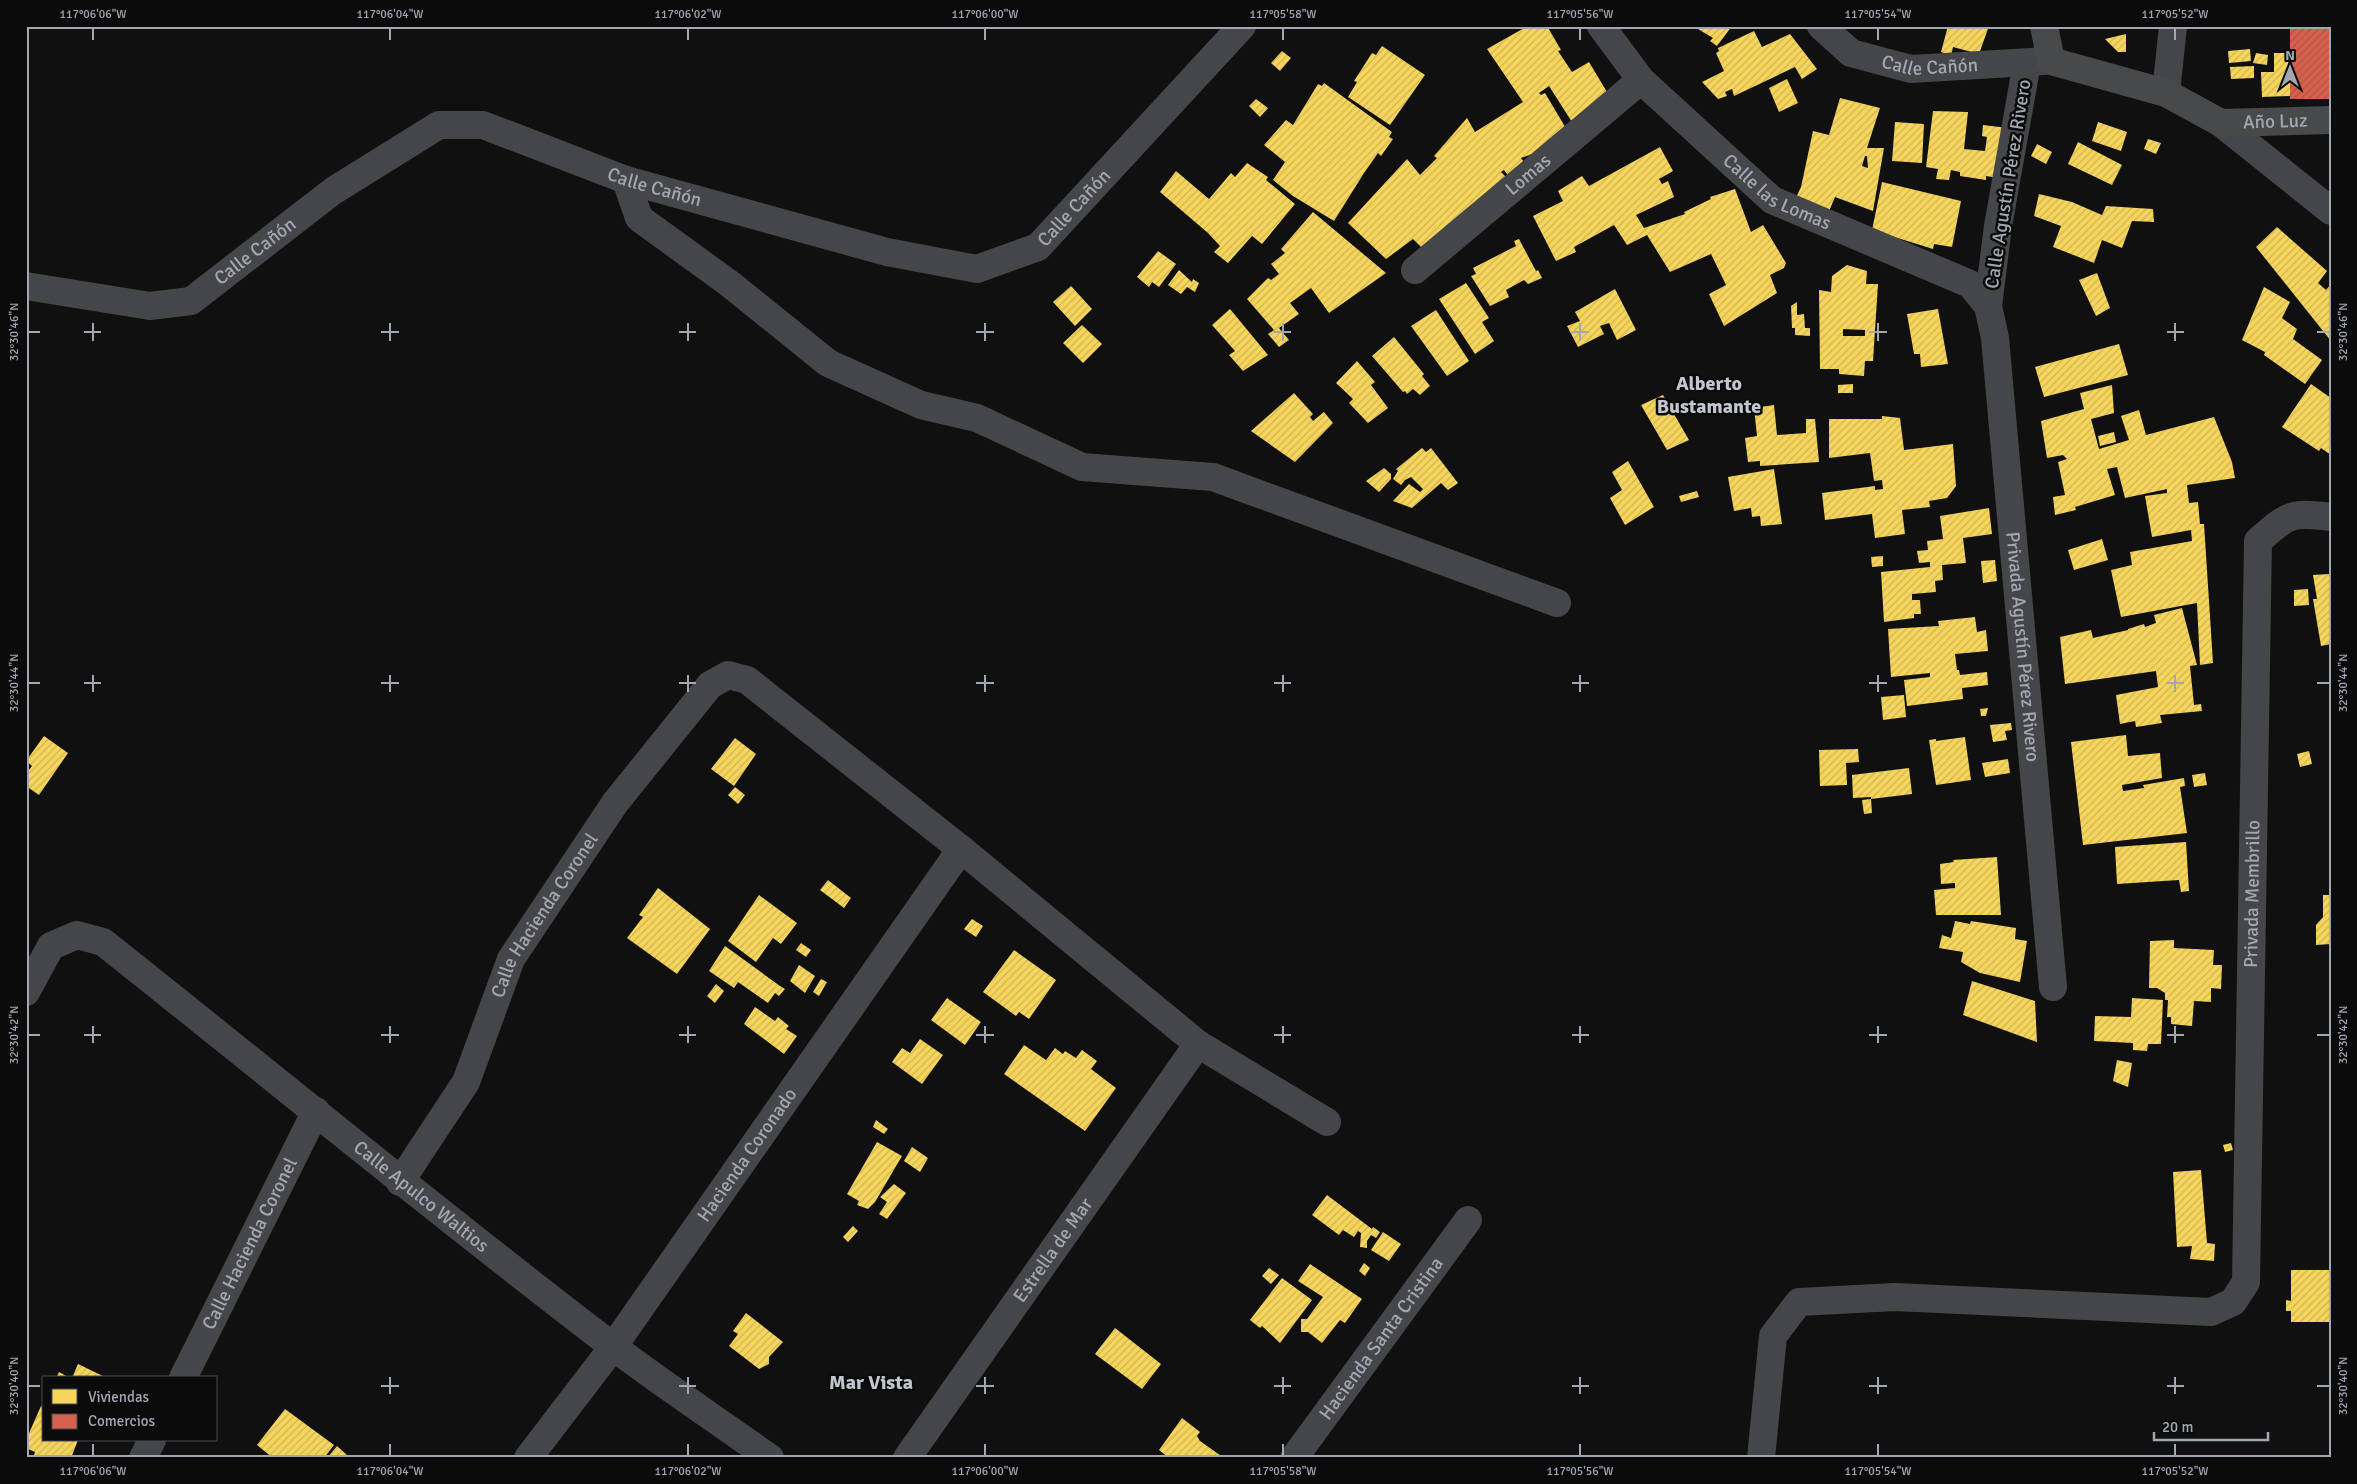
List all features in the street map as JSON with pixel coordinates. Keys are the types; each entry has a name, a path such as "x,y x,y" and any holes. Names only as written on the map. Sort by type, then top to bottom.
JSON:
{"main road":[{"name":"Calle Agustín Pérez Rivero","path":"2039,62 2044,26"},
{"path":"2039,62 2166,93 2221,123"},
{"name":"Año Luz","path":"2221,123 2331,120"}],"street":[{"name":"Calle Cañón","path":"26,286 150,306 191,301 333,191 439,125 483,125 626,180 887,252 977,269 1038,247 1242,26"},
{"name":"Calle las Lomas","path":"1602,26 1641,80 1772,200 1970,284 1988,306"},
{"name":"Calle Cañón","path":"1821,26 1851,53 1911,68 2039,62"},
{"path":"2166,93 2173,26"},
{"name":"Calle Agustín Pérez Rivero","path":"1988,306 1998,226 2039,62"},
{"name":"Lomas","path":"1415,270 1641,80"},
{"path":"2221,123 2331,211"},
{"path":"626,180 639,218 730,284 828,363 921,405 977,418 1082,467 1213,478 1557,603"},
{"name":"Privada Agustín Pérez Rivero","path":"1988,306 1995,338 2053,987"},
{"name":"Privada Membrillo","path":"1761,1458 1773,1336 1799,1302 1895,1297 2211,1312 2233,1302 2246,1282 2258,541 2284,518 2304,514 2331,517"},
{"name":"Calle Hacienda Coronel","path":"400,1182 466,1082 511,959 614,803 710,686 728,675 747,680 960,848"},
{"path":"960,848 1198,1044 1327,1122"},
{"name":"Hacienda Coronado","path":"528,1458 613,1347 960,848"},
{"name":"Calle Apulco Waltios","path":"26,992 51,946 77,935 103,942 316,1111 400,1182 613,1347 770,1458"},
{"name":"Estrella de Mar","path":"907,1458 1198,1044"},
{"name":"Calle Hacienda Coronel","path":"184,1376 316,1111"},
{"name":"Hacienda Santa Cristina","path":"1294,1458 1468,1220"},
{"path":"143,1458 151,1442"}],"building: Viviendas":[{"path":"1528,26 1547,26 1561,50 1558,51 1572,72 1589,62 1616,107 1579,133 1549,86 1539,93 1541,95 1545,93 1567,130 1558,139 1540,147 1540,151 1521,158 1529,169 1512,181 1504,170 1501,172 1507,178 1421,247 1413,239 1386,259 1348,223 1407,159 1420,175 1437,158 1434,156 1467,118 1475,132 1523,102 1487,49"},
{"path":"1693,26 1732,26 1717,46 1710,41 1713,38"},
{"path":"1948,26 1989,26 1979,54 1953,47 1951,56 1941,52"},
{"path":"1754,31 1762,47 1790,34 1817,69 1802,79 1795,67 1734,96 1732,89 1725,92 1727,96 1718,99 1702,82 1724,71 1716,53 1719,51 1718,48"},
{"path":"2126,34 2126,52 2118,52 2105,39"},
{"path":"1382,46 1425,75 1390,125 1348,97 1357,82 1354,81 1372,53 1376,55"},
{"path":"2250,49 2251,61 2229,63 2228,51"},
{"path":"1282,51 1291,58 1280,71 1271,63"},
{"path":"2256,53 2268,55 2267,65 2253,63"},
{"path":"2274,53 2290,53 2290,96 2262,97 2261,72 2274,72"},
{"path":"2254,66 2254,78 2231,79 2230,67"},
{"path":"1787,79 1798,103 1779,112 1769,88"},
{"path":"1324,83 1392,132 1389,137 1393,139 1381,156 1378,153 1334,221 1293,196 1273,180 1285,162 1264,145 1286,120 1293,125 1318,84 1322,86"},
{"path":"1840,98 1880,108 1867,148 1884,148 1873,211 1835,197 1827,216 1792,206 1801,187 1813,131 1829,135","holes":["1865,156 1867,156 1868,168 1862,166"]},
{"path":"1256,99 1268,108 1260,117 1249,106"},
{"path":"1933,111 1968,112 1964,149 1985,151 1987,137 1982,136 1983,125 2008,128 2004,179 1986,176 1986,180 1960,176 1960,172 1951,170 1949,180 1936,179 1938,169 1926,167"},
{"path":"1895,122 1924,124 1922,163 1892,161"},
{"path":"2098,122 2127,132 2121,151 2092,141"},
{"path":"2148,139 2161,143 2156,154 2144,149"},
{"path":"2078,142 2122,165 2112,185 2068,164"},
{"path":"2037,144 2052,152 2046,164 2031,156"},
{"path":"1660,147 1673,171 1659,179 1662,184 1668,181 1674,197 1636,215 1644,228 1685,214 1684,212 1711,199 1710,197 1735,189 1751,232 1763,225 1786,263 1784,268 1770,275 1777,293 1724,326 1709,294 1726,285 1711,254 1670,272 1647,235 1627,245 1614,225 1574,247 1576,252 1556,261 1533,216 1563,201 1558,191 1582,176 1589,186"},
{"path":"1247,163 1268,177 1266,180 1295,204 1262,244 1252,236 1228,263 1214,252 1220,246 1208,233 1160,192 1176,171 1209,199 1231,173 1235,177"},
{"path":"1882,182 1961,201 1952,247 1934,244 1933,249 1872,230"},
{"path":"2039,194 2072,202 2102,215 2106,206 2153,209 2154,222 2132,221 2122,248 2102,240 2094,263 2053,247 2061,226 2034,216"},
{"path":"1313,212 1386,273 1329,313 1311,288 1290,303 1299,314 1279,328 1289,340 1279,347 1268,334 1274,330 1247,299 1268,278 1271,280 1279,274 1271,264 1285,253 1281,249"},
{"path":"2277,227 2327,271 2318,283 2326,290 2331,284 2331,341 2256,247"},
{"path":"1519,239 1536,271 1538,270 1542,278 1528,284 1524,280 1506,290 1509,297 1490,306 1471,276 1476,274 1473,268 1516,246 1514,241"},
{"path":"1158,251 1176,264 1159,287 1152,282 1149,287 1137,277"},
{"path":"1847,265 1867,271 1866,284 1878,284 1873,361 1865,361 1864,376 1839,374 1839,369 1820,369 1819,290 1831,292 1832,276","holes":["1843,329 1865,330 1865,336 1843,336"]},
{"path":"1179,270 1192,282 1193,279 1199,283 1195,292 1187,287 1181,294 1168,285"},
{"path":"2097,273 2110,308 2096,316 2079,280"},
{"path":"1466,283 1489,318 1482,322 1494,341 1475,354 1439,299"},
{"path":"1071,286 1092,309 1075,326 1053,302"},
{"path":"2264,287 2290,302 2282,318 2297,329 2293,339 2322,360 2305,384 2264,355 2265,352 2242,340"},
{"path":"1615,289 1636,330 1617,340 1609,323 1600,326 1604,334 1578,347 1567,326 1580,321 1575,312"},
{"path":"1797,302 1797,315 1804,314 1805,328 1810,328 1810,336 1795,335 1795,328 1792,328 1791,306"},
{"path":"1230,309 1268,355 1243,371 1229,355 1235,351 1212,325"},
{"path":"1938,309 1948,364 1921,367 1920,354 1914,354 1907,314"},
{"path":"1436,310 1469,361 1447,376 1411,326"},
{"path":"1082,325 1102,344 1083,363 1063,343"},
{"path":"1394,337 1424,374 1422,376 1430,386 1420,395 1413,389 1407,394 1405,391 1403,392 1372,356"},
{"path":"2119,344 2128,375 2044,397 2035,367"},
{"path":"1357,361 1375,382 1371,385 1388,408 1368,423 1349,403 1353,399 1336,383"},
{"path":"1853,384 1853,393 1838,393 1838,385"},
{"path":"2311,384 2331,398 2331,455 2321,448 2319,451 2282,427"},
{"path":"2112,385 2114,413 2091,419 2099,449 2129,440 2121,416 2139,410 2146,435 2214,417 2232,462 2235,478 2187,485 2189,503 2198,502 2200,524 2204,524 2213,663 2200,665 2197,603 2121,617 2111,570 2132,565 2130,552 2192,541 2191,530 2152,537 2145,496 2167,493 2167,489 2125,498 2117,467 2107,469 2115,495 2075,507 2076,510 2055,515 2053,497 2065,495 2058,462 2067,459 2063,455 2047,458 2041,421 2084,409 2080,393"},
{"path":"1294,393 1313,414 1310,417 1313,421 1324,412 1333,423 1295,462 1251,431"},
{"path":"1663,395 1689,440 1667,450 1641,405"},
{"path":"1774,405 1777,435 1806,433 1806,419 1815,419 1819,462 1760,466 1760,461 1748,462 1745,438 1757,436 1754,408"},
{"path":"1882,416 1900,418 1904,450 1953,444 1956,486 1947,498 1929,501 1930,507 1902,510 1905,534 1875,538 1872,514 1825,520 1822,493 1875,486 1875,490 1883,489 1882,480 1874,481 1870,453 1829,458 1829,419 1882,419"},
{"path":"2114,432 2116,442 2100,446 2098,436"},
{"path":"1422,448 1426,452 1431,448 1458,483 1448,490 1441,483 1412,508 1393,501 1409,484 1420,492 1423,489 1411,477 1401,485 1393,479 1398,471 1396,469"},
{"path":"1628,461 1654,507 1625,525 1610,498 1622,490 1612,472"},
{"path":"1384,468 1391,474 1391,479 1379,492 1366,481"},
{"path":"1774,469 1782,524 1761,526 1760,516 1752,517 1751,508 1734,511 1728,477"},
{"path":"1697,491 1699,497 1681,502 1679,496"},
{"path":"1989,508 1992,534 1963,538 1966,563 1942,565 1943,580 1935,581 1936,592 1912,594 1912,600 1920,600 1921,614 1914,614 1914,618 1884,622 1881,572 1930,567 1930,562 1919,563 1917,551 1928,550 1927,541 1943,539 1940,516"},
{"path":"2102,539 2108,560 2074,570 2068,550"},
{"path":"1883,556 1883,566 1872,567 1871,557"},
{"path":"1995,560 1997,581 1983,583 1981,561"},
{"path":"2329,574 2331,644 2321,646 2313,599 2317,599 2313,575"},
{"path":"2308,589 2309,605 2294,606 2294,590"},
{"path":"2182,608 2197,665 2190,666 2194,705 2201,704 2202,711 2160,715 2162,723 2136,727 2135,721 2120,724 2116,695 2158,687 2156,671 2065,684 2060,637 2091,630 2093,638 2128,630 2144,624 2145,627 2156,623 2154,615"},
{"path":"1975,617 1977,632 1986,630 1988,651 1955,654 1957,670 1959,670 1960,675 1987,672 1988,685 1962,688 1963,699 1907,706 1904,680 1930,677 1930,673 1891,677 1888,629 1939,626 1938,621"},
{"path":"1904,695 1906,717 1883,720 1881,697"},
{"path":"1988,708 1986,716 1981,716 1980,709"},
{"path":"2011,723 2012,730 2005,731 2007,740 1993,742 1990,725"},
{"path":"2126,735 2128,756 2160,753 2162,778 2122,785 2123,791 2144,788 2143,785 2184,778 2185,786 2180,787 2187,833 2083,845 2071,742"},
{"path":"44,736 68,753 39,795 26,786 26,774 32,766 26,761"},
{"path":"1965,737 1971,780 1936,785 1929,740 1936,739 1936,741"},
{"path":"735,738 756,754 734,786 711,769"},
{"path":"1858,749 1859,762 1846,763 1847,785 1820,786 1819,750"},
{"path":"2309,751 2312,764 2300,767 2297,754"},
{"path":"2008,759 2010,773 1985,777 1982,763"},
{"path":"1909,768 1912,794 1871,799 1871,797 1853,798 1852,775"},
{"path":"2205,773 2207,785 2194,787 2192,775"},
{"path":"735,787 745,795 738,804 728,795"},
{"path":"1871,799 1872,813 1864,814 1862,800"},
{"path":"2186,842 2189,891 2181,892 2179,880 2117,884 2115,847"},
{"path":"1997,857 2001,915 1936,915 1934,890 1955,888 1955,883 1941,884 1940,864 1954,862 1953,860"},
{"path":"828,880 851,898 844,908 820,890"},
{"path":"658,888 710,929 677,974 627,938 643,917 639,915"},
{"path":"759,895 797,923 781,944 773,938 756,962 728,941"},
{"path":"2323,895 2331,895 2331,944 2316,945 2316,925 2323,917"},
{"path":"972,919 983,926 976,937 964,929"},
{"path":"1955,921 1970,924 1971,921 2016,928 2015,939 2027,941 2020,982 1980,973 1961,962 1963,952 1939,948 1942,935 1951,938"},
{"path":"2174,940 2174,948 2214,950 2213,965 2222,965 2221,989 2211,988 2211,1002 2194,1001 2192,1026 2171,1024 2171,1017 2167,1017 2168,1000 2165,1000 2165,993 2157,988 2149,988 2150,941"},
{"path":"801,943 811,950 806,957 796,950"},
{"path":"725,946 785,989 779,996 775,993 768,1003 738,982 734,988 709,971"},
{"path":"1014,950 1056,980 1029,1019 1019,1012 1016,1016 983,992"},
{"path":"799,965 815,976 805,993 790,981"},
{"path":"821,979 827,982 819,996 813,992"},
{"path":"1972,981 2035,1001 2037,1042 1963,1015"},
{"path":"716,984 724,991 715,1003 707,996"},
{"path":"947,998 981,1022 965,1045 931,1020"},
{"path":"2132,998 2163,1000 2161,1044 2148,1044 2147,1051 2133,1050 2133,1043 2094,1041 2095,1016 2131,1017"},
{"path":"755,1007 775,1021 778,1017 789,1026 786,1029 797,1036 784,1054 744,1024"},
{"path":"920,1039 943,1055 922,1084 892,1062 902,1048 910,1053"},
{"path":"1024,1045 1046,1060 1055,1048 1063,1054 1065,1051 1076,1058 1082,1050 1097,1061 1091,1069 1116,1088 1085,1131 1004,1074"},
{"path":"2117,1060 2132,1063 2128,1087 2113,1081"},
{"path":"876,1120 888,1129 884,1134 873,1127"},
{"path":"877,1142 902,1156 875,1202 868,1209 857,1205 859,1201 847,1194"},
{"path":"2231,1143 2233,1150 2225,1152 2223,1145"},
{"path":"912,1147 928,1158 920,1172 904,1161"},
{"path":"2201,1170 2207,1243 2215,1244 2214,1261 2190,1259 2192,1246 2177,1247 2173,1172"},
{"path":"894,1184 906,1193 887,1219 879,1214 887,1202 880,1197"},
{"path":"1327,1195 1372,1229 1373,1227 1380,1232 1376,1238 1371,1235 1367,1241 1367,1248 1360,1247 1361,1233 1358,1231 1354,1237 1343,1230 1339,1235 1312,1215"},
{"path":"853,1226 858,1231 848,1242 843,1237"},
{"path":"1383,1232 1401,1244 1389,1261 1371,1250"},
{"path":"1364,1263 1370,1268 1365,1276 1359,1271"},
{"path":"1310,1264 1362,1299 1345,1323 1340,1320 1322,1343 1308,1332 1301,1332 1301,1319 1307,1319 1323,1297 1298,1281"},
{"path":"1269,1268 1279,1275 1271,1284 1262,1276"},
{"path":"2291,1270 2331,1270 2331,1322 2291,1322 2291,1311 2286,1311 2286,1300 2291,1301"},
{"path":"1282,1278 1312,1300 1280,1343 1262,1326 1260,1328 1250,1320"},
{"path":"746,1313 783,1342 769,1357 769,1364 759,1369 729,1346 738,1334 733,1331"},
{"path":"1115,1328 1161,1364 1142,1389 1095,1354"},
{"path":"78,1364 103,1376 73,1376"},
{"path":"59,1372 66,1376 57,1376"},
{"path":"41,1406 42,1442 77,1442 71,1458 33,1458 35,1452 26,1448 26,1440"},
{"path":"285,1409 334,1445 324,1458 273,1458 257,1445"},
{"path":"1182,1418 1200,1432 1197,1436 1200,1441 1224,1458 1169,1458 1159,1450"},
{"path":"337,1446 347,1455 345,1458 327,1458"}],"building: Comercios":[{"path":"2290,26 2331,26 2331,99 2290,99"}],"district":[{"name":"Alberto Bustamante","path":"1709,394"},
{"name":"Mar Vista","path":"871,1382"}]}
